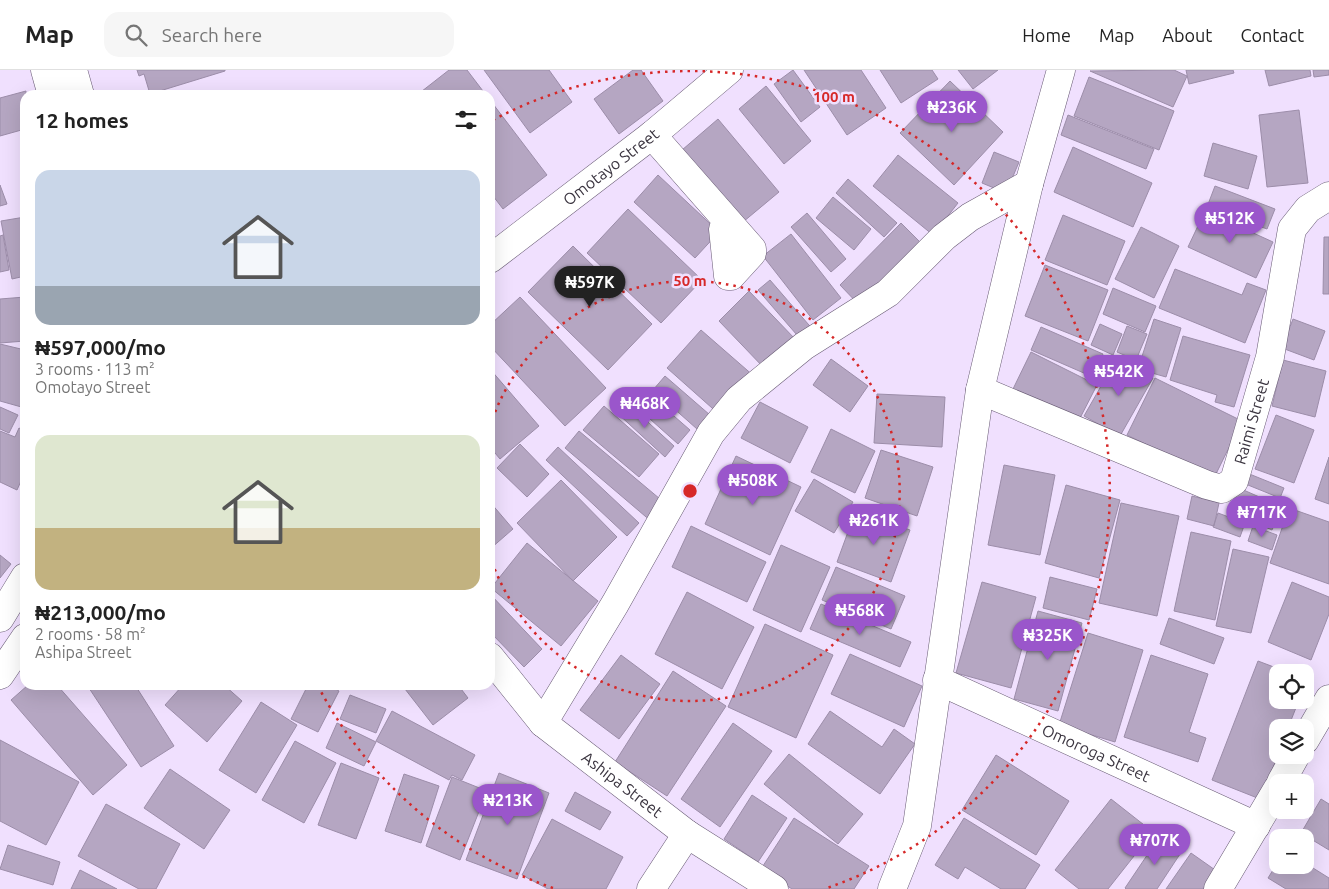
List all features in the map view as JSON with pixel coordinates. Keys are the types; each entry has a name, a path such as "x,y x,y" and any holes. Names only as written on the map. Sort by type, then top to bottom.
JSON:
{"street":[{"path":"45,70 51,90"},
{"path":"73,70 79,90"},
{"path":"892,889 917,826 980,390 1029,184 1061,70"},
{"name":"Omotayo Street","path":"495,254 652,135 717,74"},
{"path":"652,135 752,249 752,253 731,276 728,276 722,229"},
{"path":"543,723 615,604 711,434 738,399 804,346 888,293 944,237 970,217 1029,184"},
{"name":"Raimi Street","path":"980,390 1207,485 1222,489 1234,481 1270,357 1292,229 1308,209 1329,196"},
{"path":"0,618 20,585"},
{"path":"0,675 20,645"},
{"name":"Ashipa Street","path":"495,662 543,723 688,834 774,889"},
{"name":"Omoroga Street","path":"937,680 1256,826"},
{"path":"1314,725 1329,699"},
{"path":"1218,889 1269,804"},
{"path":"651,889 688,834"}],"building":[{"path":"137,70 225,70 163,90 149,90 144,74 139,76"},
{"path":"449,70 467,70 482,90 423,90"},
{"path":"484,70 549,70 572,102 530,133"},
{"path":"633,70 641,70 663,101 619,134 594,99"},
{"path":"793,70 820,107 801,122 774,84"},
{"path":"804,70 861,70 886,108 847,135"},
{"path":"880,70 932,70 938,79 901,103"},
{"path":"958,70 998,70 973,89"},
{"path":"1174,70 1187,76 1173,107 1090,71"},
{"path":"1186,70 1233,70 1234,73 1189,84"},
{"path":"1265,70 1310,70 1311,76 1269,86"},
{"path":"1313,70 1329,70 1329,75 1314,77"},
{"path":"1089,77 1174,111 1159,150 1074,116"},
{"path":"950,81 1003,132 954,185 900,133"},
{"path":"766,86 811,141 784,164 739,109"},
{"path":"20,93 20,130 0,136 0,98"},
{"path":"495,107 547,175 503,209 495,199"},
{"path":"1299,110 1308,183 1267,187 1259,115"},
{"path":"1068,115 1154,149 1146,169 1061,135"},
{"path":"718,119 779,192 743,222 682,150"},
{"path":"1213,143 1257,156 1248,189 1204,176"},
{"path":"1073,147 1152,183 1133,227 1054,192"},
{"path":"994,152 1019,162 1006,193 982,183"},
{"path":"898,155 958,203 933,235 873,186"},
{"path":"658,175 719,232 695,258 634,202"},
{"path":"848,179 897,223 884,237 836,193"},
{"path":"0,185 7,204 0,206"},
{"path":"1215,186 1275,209 1267,229 1207,207"},
{"path":"833,197 871,229 854,250 816,218"},
{"path":"628,209 702,280 661,323 587,253"},
{"path":"1205,211 1273,242 1256,278 1188,247"},
{"path":"807,213 846,259 831,272 791,227"},
{"path":"1063,215 1125,241 1107,285 1045,260"},
{"path":"20,218 20,277 12,279 1,221"},
{"path":"901,223 924,246 862,308 840,285"},
{"path":"1141,227 1179,246 1154,298 1115,279"},
{"path":"791,234 841,298 813,320 763,256"},
{"path":"3,235 9,270 0,272 0,236"},
{"path":"1324,237 1329,237 1329,294 1323,294"},
{"path":"573,246 652,324 608,370 528,292"},
{"path":"1045,265 1108,290 1088,341 1025,316"},
{"path":"1175,269 1242,295 1247,283 1266,290 1245,343 1159,308"},
{"path":"770,280 815,332 803,342 758,290"},
{"path":"1113,288 1156,306 1145,332 1103,314"},
{"path":"749,291 796,340 765,369 719,321"},
{"path":"20,297 20,341 0,343 0,299"},
{"path":"520,297 606,388 565,426 495,351 495,320"},
{"path":"1154,319 1181,328 1166,377 1138,369"},
{"path":"1293,319 1325,331 1314,360 1282,348"},
{"path":"1100,324 1122,334 1113,355 1091,345"},
{"path":"1127,326 1147,334 1136,360 1117,352"},
{"path":"1041,327 1103,354 1093,377 1031,350"},
{"path":"701,330 755,377 721,416 667,368"},
{"path":"1183,336 1250,355 1234,407 1215,402 1217,395 1170,380"},
{"path":"0,344 20,349 20,407 0,401"},
{"path":"1031,352 1097,385 1078,422 1013,389"},
{"path":"1117,358 1153,378 1120,436 1084,416"},
{"path":"831,359 868,386 850,412 813,385"},
{"path":"1283,360 1326,371 1315,417 1272,406"},
{"path":"495,375 539,426 500,459 495,453"},
{"path":"665,376 710,415 697,429 653,390"},
{"path":"1155,378 1242,421 1214,478 1127,435"},
{"path":"643,389 690,430 678,444 632,403"},
{"path":"877,394 945,397 942,447 874,443"},
{"path":"625,401 674,446 665,457 616,412"},
{"path":"760,402 808,427 790,463 741,438"},
{"path":"604,406 659,454 639,477 583,430"},
{"path":"0,407 18,415 9,433 0,429"},
{"path":"1276,415 1314,430 1294,483 1255,469"},
{"path":"20,428 20,483 17,490 0,482 0,431 15,437"},
{"path":"831,429 875,451 855,493 811,472"},
{"path":"579,431 666,504 652,522 565,448"},
{"path":"520,444 549,474 527,497 497,468"},
{"path":"558,447 639,523 627,536 546,460"},
{"path":"881,450 933,467 917,516 865,498"},
{"path":"736,456 801,487 770,555 705,524"},
{"path":"1329,457 1329,504 1315,499"},
{"path":"1004,465 1055,475 1040,555 988,545"},
{"path":"1247,473 1284,488 1280,498 1243,483"},
{"path":"814,479 853,502 834,533 795,511"},
{"path":"561,480 617,537 573,581 517,523"},
{"path":"1066,485 1120,500 1099,578 1045,563"},
{"path":"1239,488 1282,507 1272,530 1229,511"},
{"path":"1192,496 1219,503 1214,526 1187,519"},
{"path":"1121,503 1179,516 1157,616 1099,603"},
{"path":"495,508 513,529 495,545"},
{"path":"1289,508 1329,522 1329,584 1270,563"},
{"path":"856,510 910,530 891,582 837,562"},
{"path":"1218,513 1245,523 1240,537 1213,527"},
{"path":"691,526 766,562 747,602 672,567"},
{"path":"1253,526 1277,535 1272,550 1248,541"},
{"path":"1191,532 1231,541 1215,620 1174,611"},
{"path":"527,543 598,601 561,646 495,591 495,583"},
{"path":"781,545 830,567 801,632 753,610"},
{"path":"1233,549 1269,557 1251,633 1216,626"},
{"path":"0,555 11,564 0,578"},
{"path":"836,567 905,596 891,629 822,600"},
{"path":"1050,577 1097,589 1089,620 1043,608"},
{"path":"982,582 1036,597 1011,688 956,673"},
{"path":"1292,582 1329,597 1329,614 1311,660 1268,642"},
{"path":"687,592 754,627 722,689 655,654"},
{"path":"495,599 542,649 524,667 495,637"},
{"path":"821,604 911,642 900,667 810,629"},
{"path":"1038,611 1082,623 1058,711 1014,699"},
{"path":"1169,618 1224,638 1214,664 1160,644"},
{"path":"765,624 833,655 796,738 728,707"},
{"path":"1088,633 1143,650 1115,742 1059,725"},
{"path":"850,654 922,686 904,727 831,694"},
{"path":"621,655 660,684 619,739 580,710"},
{"path":"1151,655 1208,674 1189,732 1206,738 1198,762 1124,737"},
{"path":"1258,661 1269,665 1269,709 1295,709 1292,719 1269,719 1269,764 1274,764 1260,799 1212,780"},
{"path":"673,671 726,706 667,796 615,762"},
{"path":"22,690 61,690 127,765 93,795 11,700"},
{"path":"90,690 138,690 174,746 141,767"},
{"path":"178,690 230,690 242,701 207,742 165,705"},
{"path":"306,690 339,691 318,732 291,719"},
{"path":"406,690 462,690 468,698 433,725"},
{"path":"350,695 386,709 376,733 340,719"},
{"path":"261,702 297,725 256,793 219,770"},
{"path":"392,711 475,755 462,780 452,775 449,780 376,741"},
{"path":"830,711 882,747 894,729 915,744 880,794 808,744"},
{"path":"337,723 376,742 364,766 326,748"},
{"path":"733,723 772,751 720,827 681,799"},
{"path":"0,740 79,782 46,845 0,821"},
{"path":"295,741 336,763 304,823 262,800"},
{"path":"789,754 863,814 838,844 764,784"},
{"path":"996,755 1069,801 1036,855 962,810"},
{"path":"341,763 379,778 356,839 318,825"},
{"path":"170,769 230,810 204,849 144,808"},
{"path":"499,773 549,793 517,879 466,860"},
{"path":"404,774 439,786 421,843 385,831"},
{"path":"452,777 487,791 460,860 426,846"},
{"path":"575,792 611,812 600,830 565,811"},
{"path":"752,795 787,818 758,862 724,839"},
{"path":"1111,799 1153,832 1108,889 1079,889 1055,870"},
{"path":"1321,799 1329,804 1329,850 1314,841 1314,829 1303,829 1309,819 1314,819 1314,811"},
{"path":"106,804 180,844 156,889 139,889 78,856"},
{"path":"794,818 869,866 854,889 792,889 761,869"},
{"path":"964,818 1040,865 1025,889 1001,889 965,867 958,879 935,865"},
{"path":"552,819 623,857 606,889 548,889 522,875"},
{"path":"1160,836 1182,851 1157,889 1126,889 1125,888"},
{"path":"8,845 60,862 53,885 0,869"},
{"path":"1191,853 1218,872 1206,889 1166,889"},
{"path":"1314,869 1329,878 1329,889 1286,889 1268,878 1270,874 1314,874"},
{"path":"80,870 117,889 71,889"}]}
